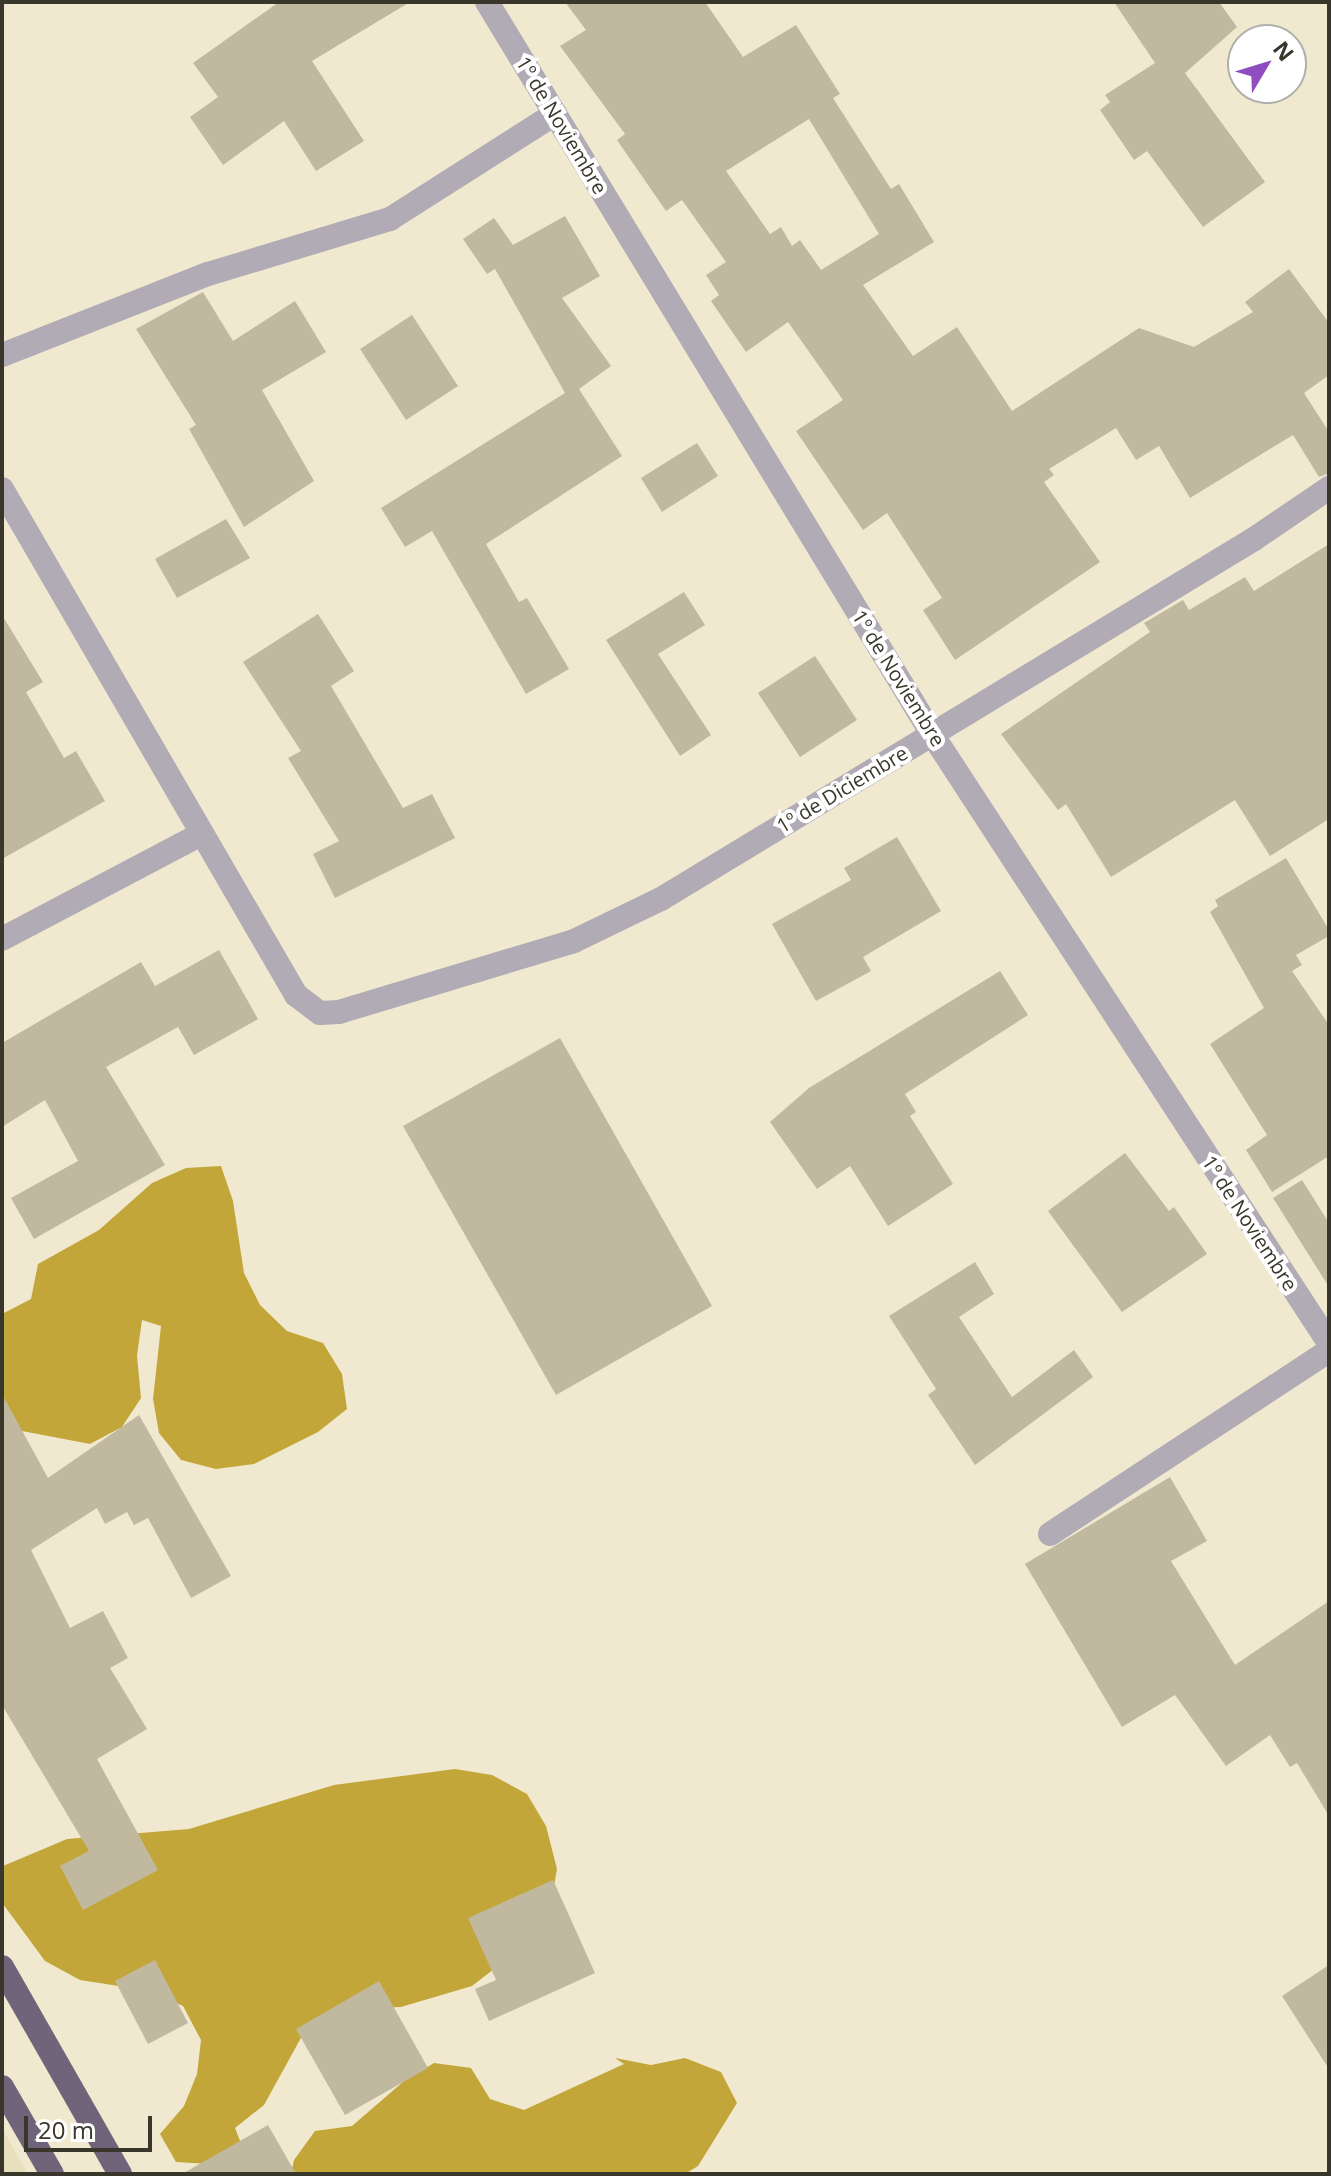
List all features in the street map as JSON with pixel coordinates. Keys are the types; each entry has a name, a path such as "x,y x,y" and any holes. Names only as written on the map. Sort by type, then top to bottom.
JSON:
{"highway":[{"path":"2,1967 120,2174"},
{"path":"2,2087 52,2174"}],"street":[{"name":"1º de Noviembre","path":"487,2 932,734 1329,1343"},
{"path":"2,355 208,274 390,219 555,114"},
{"name":"1º de Diciembre","path":"201,834 296,995 320,1013 339,1012 574,941 661,899 1329,488"},
{"path":"2,489 201,834 2,939"},
{"path":"1050,1534 1329,1351"}],"shaded area":[{"path":"221,1166 233,1201 244,1273 260,1305 287,1331 323,1343 342,1374 347,1409 318,1432 254,1464 216,1469 181,1460 159,1433 153,1399 161,1326 142,1320 137,1356 141,1398 122,1427 90,1444 22,1431 2,1447 2,1314 31,1299 38,1264 99,1230 152,1183 186,1168"},
{"path":"455,1769 492,1775 527,1794 546,1826 557,1869 550,1908 530,1941 472,1986 401,2007 363,2008 302,2036 264,2105 235,2128 242,2146 210,2164 176,2162 160,2134 184,2106 197,2074 201,2040 183,2006 151,1991 80,1980 45,1961 3,1904 3,1866 67,1839 189,1829 334,1785"},
{"path":"615,2058 651,2065 685,2058 721,2072 737,2103 698,2166 685,2174 291,2174 294,2160 315,2131 352,2126 404,2081 434,2063 471,2068 490,2099 524,2110 624,2064"},
{"path":"2,2128 28,2174 2,2174"}],"building":[{"path":"279,2 410,2 312,61 364,141 316,171 284,121 223,165 190,117 218,97 193,63"},
{"path":"565,2 705,2 743,57 796,25 840,94 833,98 891,189 899,184 934,242 863,285 913,356 957,327 1012,411 1139,328 1194,347 1253,312 1245,302 1289,269 1329,323 1329,375 1304,393 1329,432 1329,473 1319,477 1293,435 1190,498 1159,446 1136,460 1116,428 1049,469 1054,475 1044,482 1100,562 955,660 923,610 942,598 887,513 863,530 796,431 843,400 788,322 746,352 711,301 719,295 706,275 726,262 682,200 666,211 617,140 625,134 560,46 586,30","holes":["809,119 879,234 821,270 800,240 792,246 781,227 770,234 726,171"]},
{"path":"1114,2 1219,2 1235,24 1227,24 1227,36 1185,73 1265,182 1203,227 1147,151 1134,160 1100,110 1110,102 1105,95 1155,63"},
{"path":"565,216 600,276 562,298 611,366 579,389 622,456 486,544 519,602 527,598 569,669 526,694 432,531 405,547 381,508 565,393 495,269 487,274 463,239 494,218 513,245"},
{"path":"203,292 233,341 295,301 326,352 262,390 314,481 244,527 189,429 196,425 136,329"},
{"path":"412,315 458,386 406,420 360,349"},
{"path":"697,443 718,476 662,512 641,478"},
{"path":"226,519 250,558 177,598 155,559"},
{"path":"1329,544 1329,819 1270,856 1235,800 1111,877 1066,804 1058,810 1001,734 1150,632 1144,623 1183,600 1189,610 1245,577 1254,591"},
{"path":"684,592 705,625 658,654 711,735 680,756 606,640"},
{"path":"318,614 354,671 331,686 403,808 432,794 455,838 335,898 313,854 339,841 288,758 301,751 243,662"},
{"path":"2,615 43,682 26,692 64,758 76,751 105,801 2,859"},
{"path":"815,656 857,720 800,757 758,693"},
{"path":"897,837 941,911 863,957 871,971 816,1001 772,924 851,880 844,868"},
{"path":"1286,858 1329,930 1329,936 1296,955 1302,965 1292,971 1329,1025 1329,1156 1272,1192 1246,1150 1267,1135 1210,1044 1264,1008 1210,912 1218,906 1215,900"},
{"path":"219,950 258,1019 194,1055 178,1027 106,1067 165,1165 34,1239 11,1198 78,1161 45,1100 2,1127 2,1043 141,962 155,986"},
{"path":"1000,971 1028,1015 905,1094 916,1112 910,1116 953,1184 888,1226 850,1166 817,1189 770,1122 809,1088"},
{"path":"560,1038 712,1306 556,1395 403,1126"},
{"path":"1125,1153 1169,1211 1174,1207 1207,1254 1122,1312 1048,1211"},
{"path":"1302,1180 1329,1223 1329,1287 1273,1198"},
{"path":"975,1262 994,1294 959,1317 1012,1397 1074,1350 1093,1377 975,1465 928,1395 936,1389 889,1316"},
{"path":"2,1394 48,1478 139,1415 231,1576 191,1598 148,1518 134,1525 127,1512 105,1524 97,1508 31,1550 70,1628 103,1611 128,1658 110,1668 147,1729 97,1759 158,1870 83,1910 60,1866 89,1851 2,1705"},
{"path":"1170,1477 1207,1541 1171,1561 1235,1665 1329,1601 1329,1816 1297,1763 1290,1767 1270,1735 1226,1766 1175,1695 1122,1727 1025,1564"},
{"path":"553,1880 595,1973 489,2021 475,1989 496,1980 468,1918"},
{"path":"155,1960 188,2023 148,2044 115,1981"},
{"path":"1329,1965 1329,2069 1282,1996"},
{"path":"379,1981 428,2068 345,2115 296,2029"},
{"path":"268,2125 296,2174 182,2174"}]}
